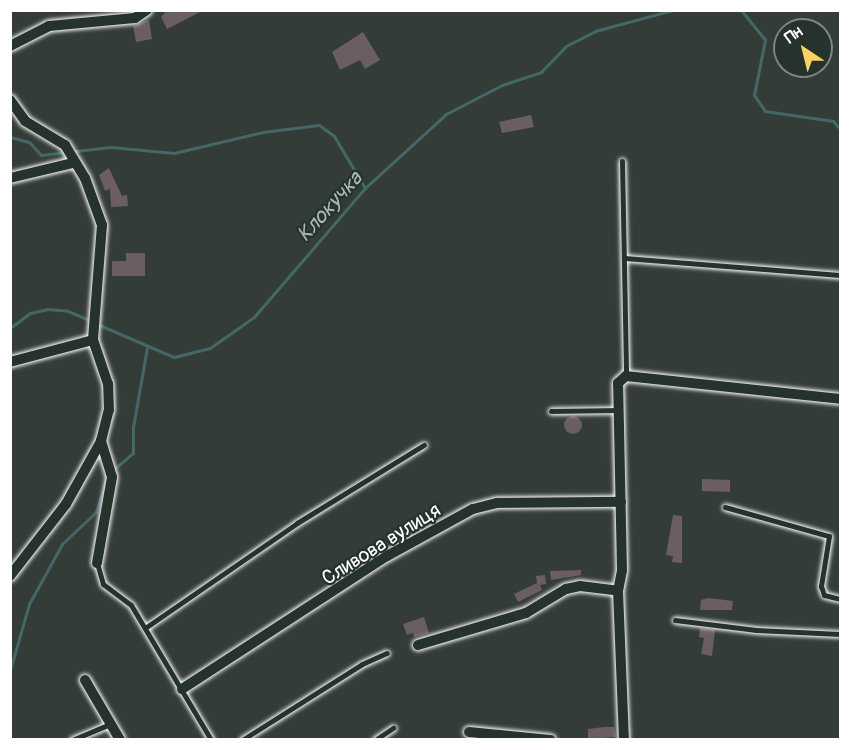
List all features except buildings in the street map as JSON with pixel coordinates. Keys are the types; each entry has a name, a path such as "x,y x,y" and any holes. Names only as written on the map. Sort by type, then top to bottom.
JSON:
{"street":[{"path":"11,48 49,26 66,21 147,10"},
{"path":"10,100 25,122 65,145 85,178 102,225 98,314 94,334 108,384 109,410 101,441 66,504 10,576"},
{"path":"10,178 73,160"},
{"path":"10,362 94,334"},
{"path":"624,740 618,591 622,570 618,383 626,376 840,399"},
{"path":"97,563 111,472 101,441"},
{"name":"Сливова вулиця","path":"182,689 387,556 473,509 497,503 621,502"},
{"path":"418,645 526,613 566,589 580,586 618,591"},
{"path":"85,680 120,740"},
{"path":"470,732 551,740"}],"lane":[{"path":"622,161 626,376"},
{"path":"624,258 840,275"},
{"path":"551,411 618,410"},
{"path":"145,628 297,523 424,445"},
{"path":"725,507 830,536 821,586 824,595 840,599"},
{"path":"97,563 103,584 131,605 211,740"},
{"path":"675,620 756,630 840,634"},
{"path":"242,740 362,664 387,653"},
{"path":"72,740 111,723"},
{"path":"375,740 393,728"}],"waterway":[{"name":"Клокучка","path":"97,324 174,357 210,348 254,317 365,188 446,114 502,85 541,72 566,46 595,31 673,10"},
{"name":"Клокучка","path":"741,10 765,40 754,95 765,111 833,121 840,129"},
{"path":"10,137 29,142 41,155 111,147 174,153 263,132 319,125 334,136 365,188"},
{"name":"Клокучка","path":"10,328 30,313 47,309 68,311 91,321"},
{"path":"112,471 133,453 133,427 147,348"},
{"path":"10,670 29,604 62,544 96,512 107,475"}]}
